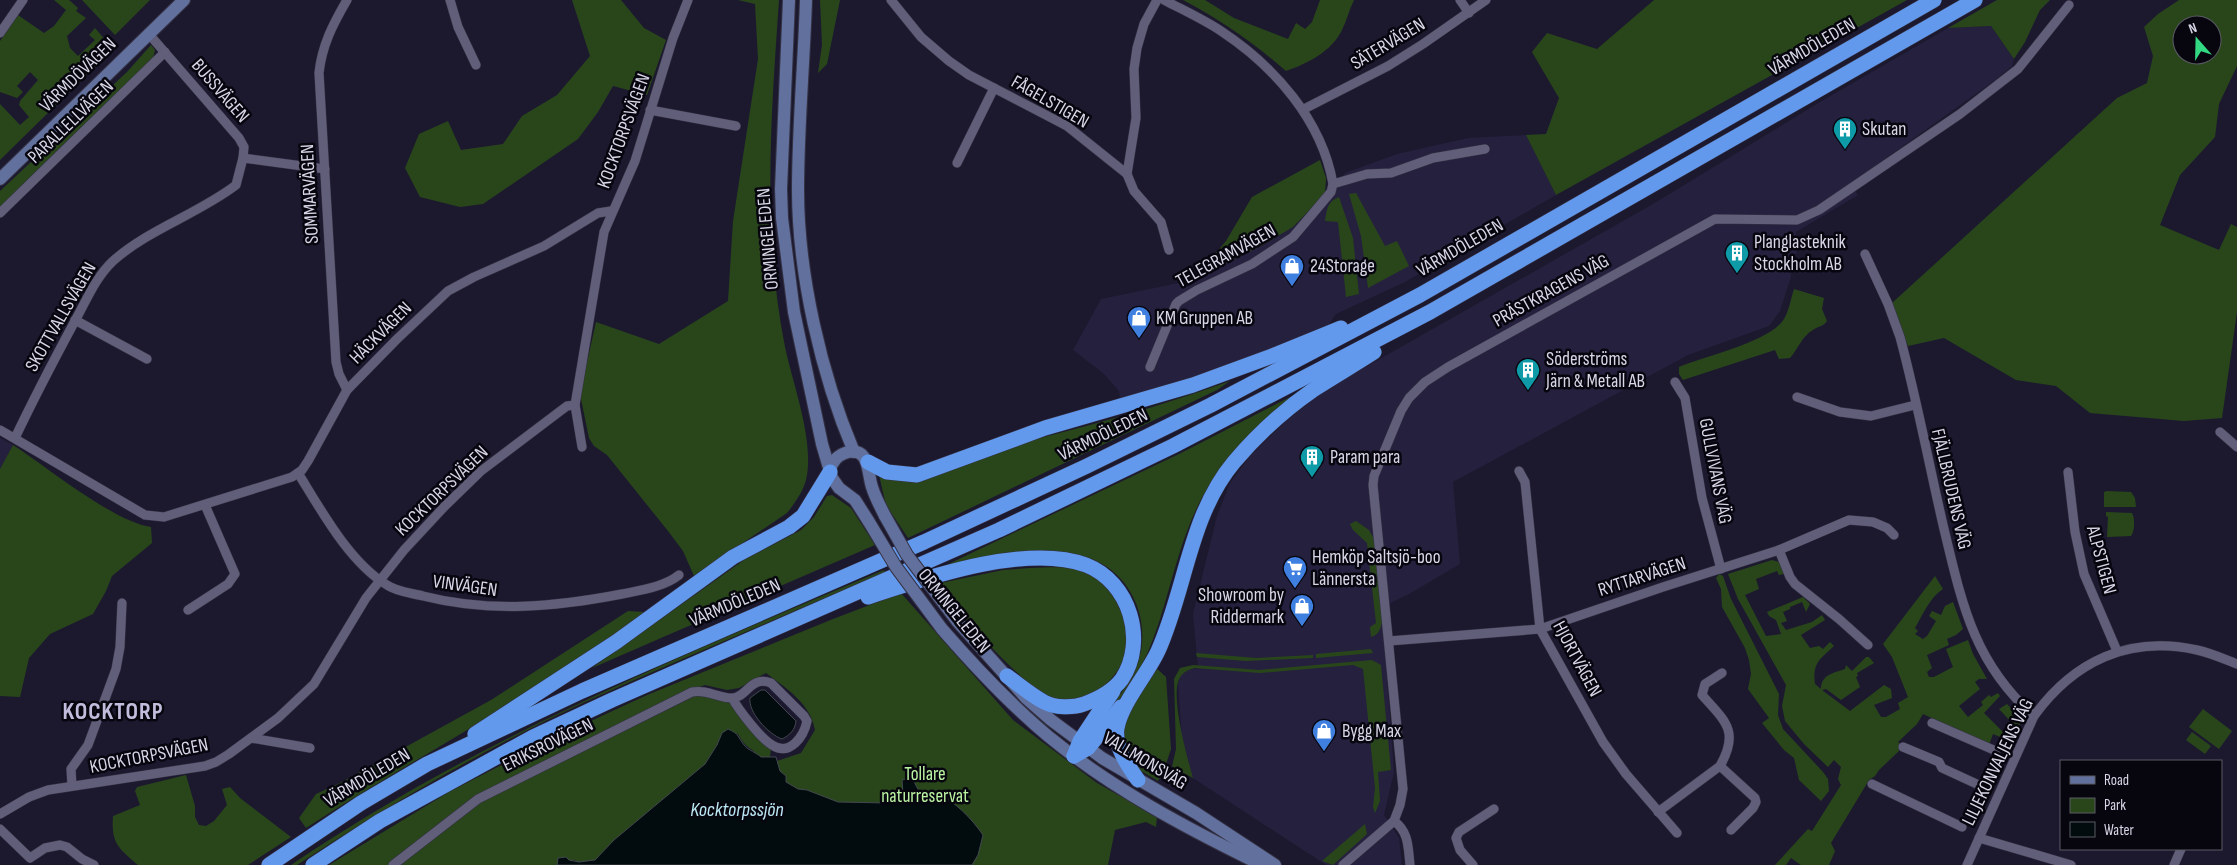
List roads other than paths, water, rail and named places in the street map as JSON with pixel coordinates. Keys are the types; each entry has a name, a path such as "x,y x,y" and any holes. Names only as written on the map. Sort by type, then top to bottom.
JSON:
{"highway":[{"name":"VÄRMDÖLEDEN","path":"269,865 361,802 427,764 591,687 924,542 1211,405 1420,295 1934,0"},
{"name":"VÄRMDÖLEDEN","path":"313,865 380,821 533,737 612,700 998,530 1182,441 1430,312 1975,0"},
{"path":"868,462 886,472 917,475 1046,428 1193,385 1272,356 1420,295"},
{"path":"1138,780 1128,765 1117,739 1117,728 1126,707 1158,651 1201,520 1220,482 1233,463 1266,429 1313,390 1350,368 1430,312"},
{"path":"427,764 616,642 733,557 790,527 804,516 830,471"},
{"path":"784,625 935,576 997,563 1025,559 1069,561 1087,565 1107,578 1120,592 1131,616 1135,645 1130,662 1121,680 1084,744"},
{"path":"1007,676 1044,703 1060,706 1078,706 1096,700 1121,680"},
{"path":"1074,756 1141,682"}],"main road":[{"name":"ORMINGELEDEN","path":"789,0 782,148 782,218 794,312 822,444 835,483 855,500 896,567 942,629 981,673 1048,736 1074,756 1148,804 1262,865"},
{"name":"ORMINGELEDEN","path":"806,0 800,117 799,223 813,320 837,408 854,452"},
{"name":"VÄRMDÖVÄGEN","path":"0,178 104,79 179,2"},
{"path":"830,471 831,464 837,456 854,452 861,454 868,462"},
{"name":"ORMINGELEDEN","path":"868,462 871,484 885,516 907,555 957,621 1007,676"},
{"name":"VALLMONSVÄG","path":"1007,676 1026,698 1084,744 1138,780 1196,813 1275,865"}],"street":[{"path":"0,33 23,0"},
{"name":"SOMMARVÄGEN","path":"347,390 339,374 336,362 320,73 321,56 327,35 348,0"},
{"path":"450,0 458,27 476,65"},
{"name":"KOCKTORPSVÄGEN","path":"0,814 30,797 48,790 205,766 216,762 251,738 278,718 314,684 356,614 380,580 439,512 481,471 567,406 575,405 600,247 611,211 635,160 678,25 688,0"},
{"name":"FÅGELSTIGEN","path":"890,0 930,45 969,75 1067,126 1127,174 1134,191 1161,222 1169,250"},
{"path":"1127,174 1136,118 1134,70 1137,48 1144,24 1157,0"},
{"path":"1164,0 1220,30 1274,75 1304,109 1330,168 1333,184 1367,174 1391,173 1433,158 1485,149"},
{"path":"1460,0 1469,13"},
{"name":"SÄTERVÄGEN","path":"1304,109 1388,66 1486,0"},
{"name":"PRÄSTKRAGENS VÄG","path":"1394,821 1403,789 1373,486 1374,476 1401,411 1415,390 1448,367 1715,219 1797,220 1820,210 1960,114 2018,70 2069,5"},
{"name":"BUSSVÄGEN","path":"148,33 240,138 244,148 243,158"},
{"name":"PARALLELLVÄGEN","path":"0,213 165,52"},
{"path":"957,163 994,88"},
{"path":"650,110 736,126"},
{"path":"243,158 325,169"},
{"name":"SKOTTVALLSVÄGEN","path":"15,438 96,282 113,261 137,244 236,185 243,158"},
{"name":"TELEGRAMVÄGEN","path":"1150,367 1176,304 1196,290 1252,264 1293,237 1331,192 1333,184"},
{"name":"HÄCKVÄGEN","path":"298,473 308,461 347,390 448,291 474,277 544,246 598,213 611,211"},
{"name":"FJÄLLBRUDENS VÄG","path":"1865,254 1888,304 1900,337 1952,565 1967,616 1990,667 2014,699 2034,716"},
{"path":"75,320 147,359"},
{"name":"GULLVIVANS VÄG","path":"1676,382 1685,398 1702,498 1721,569"},
{"path":"1797,397 1840,412 1871,416 1915,405"},
{"path":"575,405 582,448"},
{"path":"0,430 145,515 164,517 298,473"},
{"path":"2220,432 2237,447"},
{"name":"HJORTVÄGEN","path":"1519,470 1525,482 1540,629 1603,742 1626,774 1677,833"},
{"name":"ALPSTIGEN","path":"2068,472 2075,532 2084,574 2117,651"},
{"name":"VINVÄGEN","path":"298,473 354,556 380,580 392,588 452,603 512,608 615,595 664,583 679,575"},
{"path":"188,610 228,584 235,574 205,505"},
{"name":"RYTTARVÄGEN","path":"1389,641 1540,629 1779,550 1849,520 1873,522 1887,528 1894,535"},
{"path":"1779,550 1795,584 1839,619 1868,646"},
{"path":"72,786 72,769 88,745 116,669 122,603"},
{"name":"LILJEKONVALJENS VÄG","path":"1966,865 2034,716 2066,679 2117,651 2140,646 2168,646 2197,650 2237,664"},
{"path":"1658,812 1720,766 1726,755 1730,736 1728,726 1702,695 1705,684 1722,673"},
{"path":"766,681 771,683 804,716 807,722 804,733 796,743 779,748 772,746 746,718 732,698 742,694 754,683 766,681"},
{"name":"ERIKSROVÄGEN","path":"393,865 478,799 674,700 701,690 732,698"},
{"name":"LILJEKONVALJENS VÄG","path":"1932,723 1996,751"},
{"path":"251,738 310,748"},
{"name":"LILJEKONVALJENS VÄG","path":"1903,747 1940,762 1942,768 1981,786"},
{"path":"1720,766 1749,792 1756,802 1753,808 1730,830"},
{"name":"LILJEKONVALJENS VÄG","path":"1872,784 1962,827"},
{"path":"1473,865 1460,850 1456,838 1459,832 1494,809"},
{"path":"1343,865 1394,821 1406,833 1410,865"},
{"path":"0,829 30,858 45,848 60,845 67,847 82,859 94,865"},
{"path":"1979,838 2071,865"},
{"path":"2174,865 2180,850"}],"water":[{"path":"761,690 765,690 796,721 792,732 782,739 765,728 752,710 750,698"},
{"name":"Kocktorpssjön","path":"728,729 737,734 746,747 761,757 776,757 780,771 786,776 786,782 798,789 807,790 838,802 886,803 903,793 902,780 912,778 920,793 934,792 943,796 974,823 983,835 978,855 972,865 557,865 558,858 566,857 569,860 579,862 595,860 614,840 705,764 722,733"}],"place":[{"name":"Skutan","path":"1845,150"},
{"name":"Planglasteknik Stockholm AB","path":"1737,274"},
{"name":"24Storage","path":"1292,287"},
{"name":"KM Gruppen AB","path":"1139,339"},
{"name":"Söderströms Järn & Metall AB","path":"1528,391"},
{"name":"Param para","path":"1312,478"},
{"name":"Hemköp Saltsjö-boo Lännersta","path":"1295,589"},
{"name":"Showroom by Riddermark","path":"1302,627"},
{"name":"Bygg Max","path":"1324,752"}],"district":[{"name":"KOCKTORP","path":"113,711"}],"park label":[{"name":"Tollare naturreservat","path":"925,785"}]}
